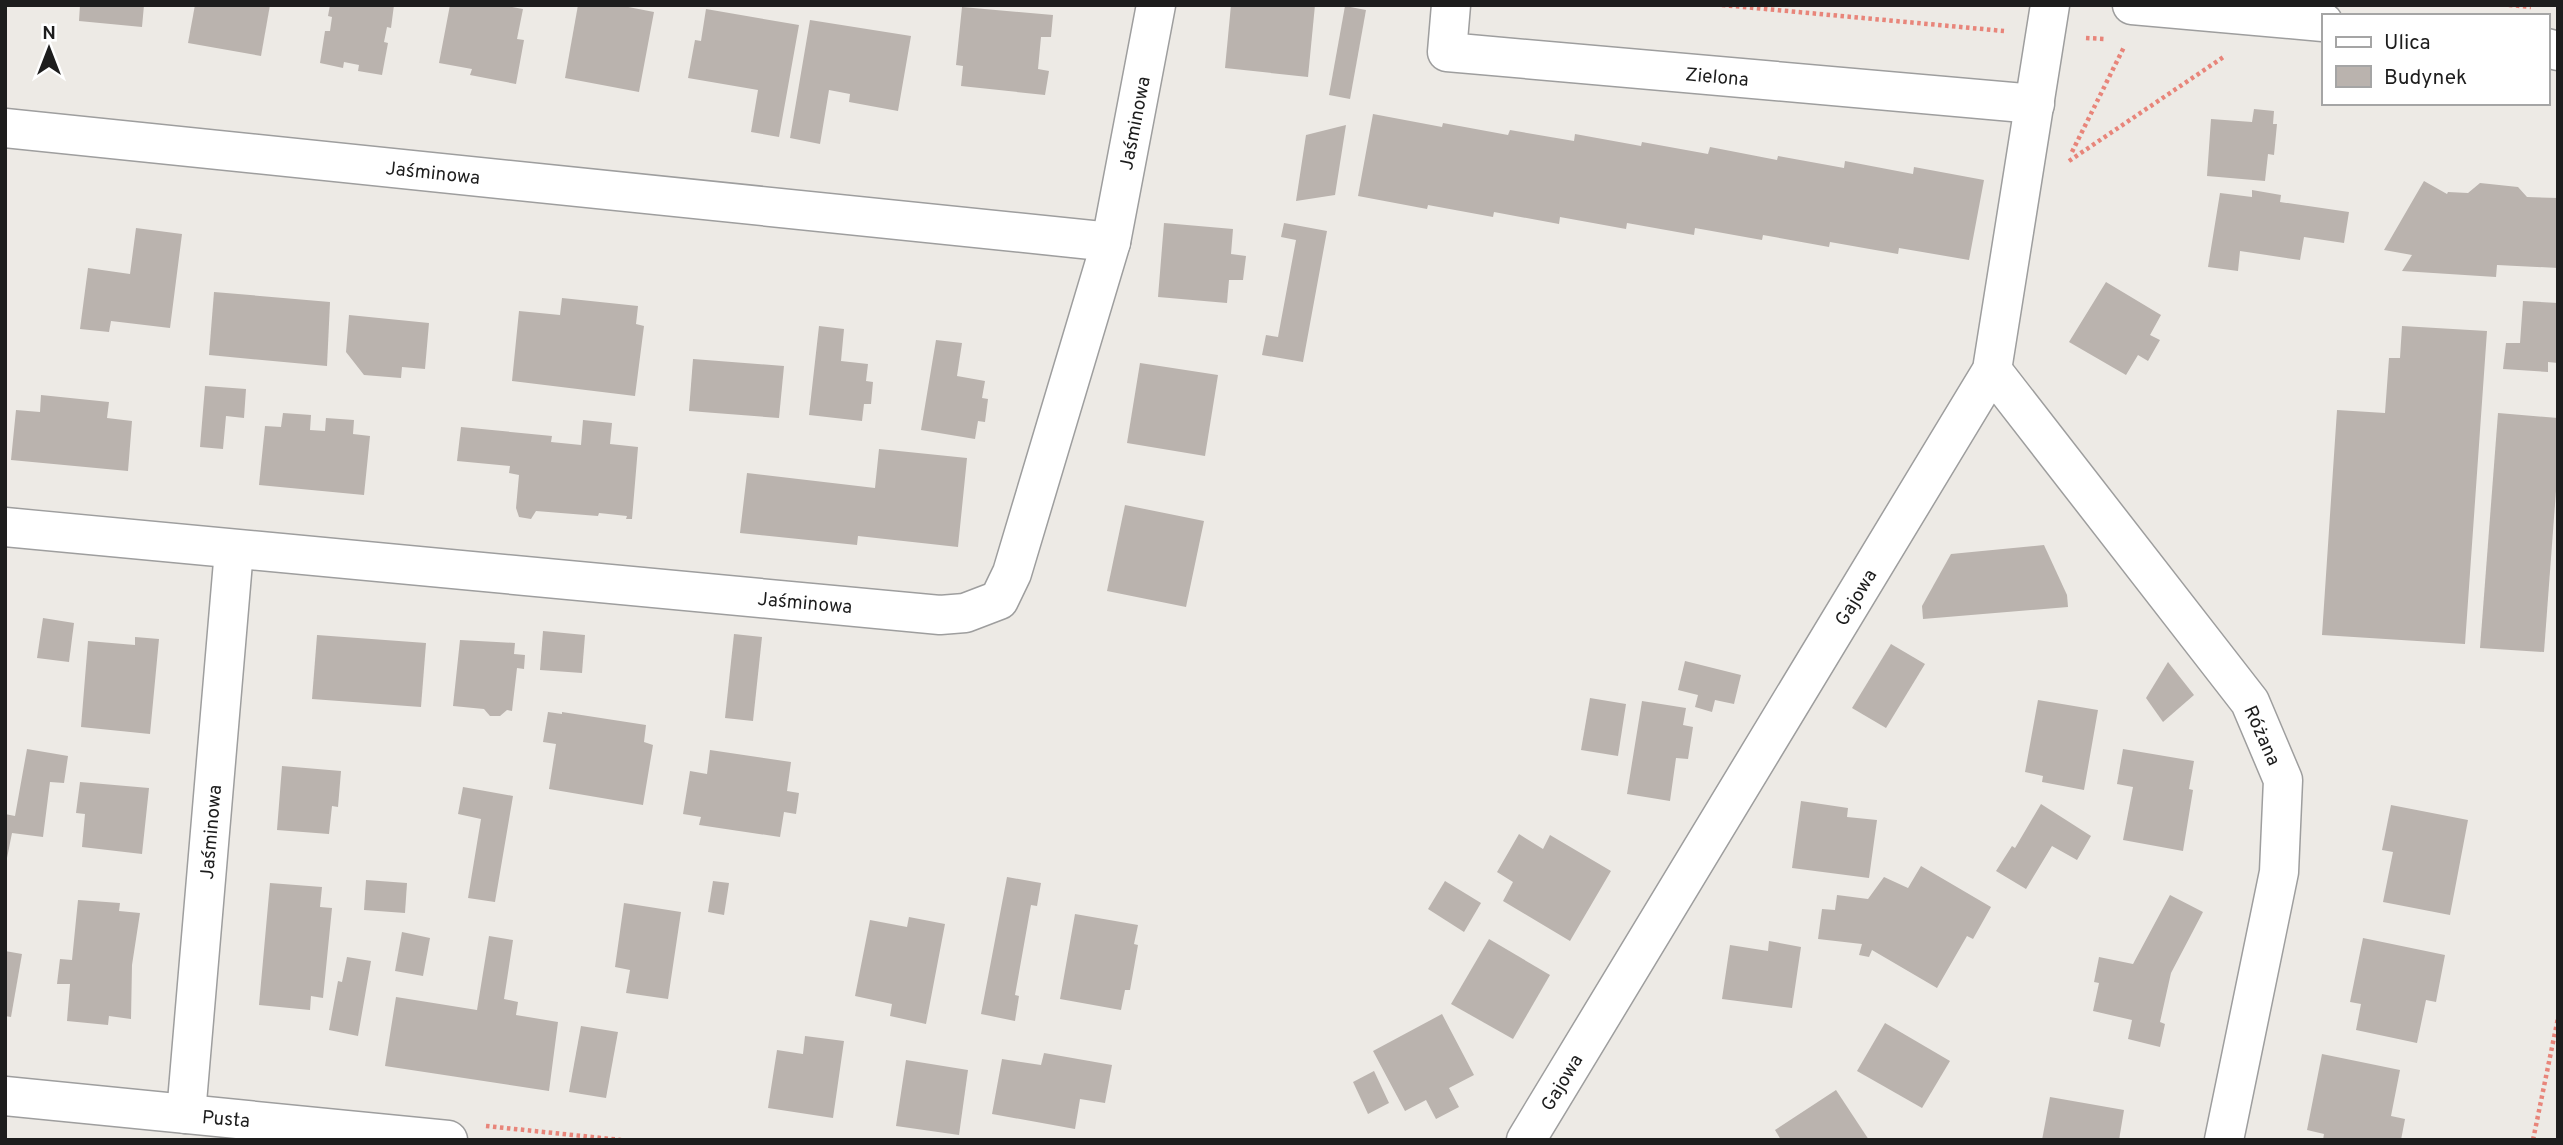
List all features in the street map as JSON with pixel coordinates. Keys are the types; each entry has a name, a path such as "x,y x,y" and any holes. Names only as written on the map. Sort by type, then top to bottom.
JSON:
{"street":[{"name":"Jaśminowa","path":"5,527 940,615 965,613 999,600 1012,573 1111,242 1156,5"},
{"name":"Zielona","path":"1451,5 1447,52 2035,104"},
{"name":"Gajowa","path":"1526,1140 1992,370 2050,5"},
{"path":"2130,23 2322,22"},
{"name":"Jaśminowa","path":"5,128 1111,242"},
{"name":"Różana","path":"1992,370 2250,702 2283,780 2279,872 2224,1140"},
{"name":"Jaśminowa","path":"186,1114 234,550"},
{"name":"Pusta","path":"5,1096 448,1140"}],"path":[{"path":"2130,23 2067,162 2233,51"},
{"path":"2533,1140 2558,1018"},
{"path":"483,1126 621,1140"}],"building":[{"path":"80,5 144,5 142,27 79,21"},
{"path":"195,5 270,5 261,56 188,43"},
{"path":"330,5 394,5 391,28 387,27 384,42 388,43 382,75 358,71 359,65 344,62 343,68 320,63 325,31 330,31"},
{"path":"450,5 502,5 523,9 517,39 524,40 516,84 470,75 472,69 439,63"},
{"path":"578,5 618,5 654,12 639,92 565,78"},
{"path":"1231,5 1315,5 1308,77 1225,68"},
{"path":"1345,6 1366,10 1350,99 1329,95"},
{"path":"962,7 1053,15 1051,37 1041,37 1038,69 1049,71 1045,95 961,86 963,66 956,65"},
{"path":"706,9 799,25 779,137 751,132 758,90 688,78 695,40 701,41"},
{"path":"810,20 911,36 898,111 849,102 850,94 829,90 820,144 790,138"},
{"path":"2254,109 2274,111 2273,124 2277,124 2274,155 2268,154 2265,181 2207,176 2211,119 2252,122"},
{"path":"1373,114 1442,127 1443,123 1508,135 1510,130 1574,141 1575,134 1708,154 1710,147 1777,160 1778,156 1844,168 1845,161 1913,174 1914,167 1984,180 1969,260 1899,248 1898,254 1830,242 1829,247 1763,235 1762,240 1695,228 1694,235 1627,223 1626,229 1560,217 1559,224 1494,212 1493,217 1428,205 1427,209 1358,196"},
{"path":"1346,125 1335,195 1296,201 1306,135"},
{"path":"2424,181 2447,194 2468,193 2480,183 2518,187 2527,197 2558,198 2558,268 2497,265 2496,277 2402,271 2412,255 2384,250"},
{"path":"2252,190 2281,195 2280,202 2349,212 2344,243 2304,237 2300,260 2240,251 2238,271 2208,267 2220,193 2252,197"},
{"path":"1164,223 1233,229 1231,254 1246,256 1243,280 1229,280 1227,303 1158,297"},
{"path":"1284,223 1327,231 1303,362 1262,355 1266,335 1278,337 1296,240 1281,237"},
{"path":"136,228 182,234 170,328 111,321 109,332 80,329 88,268 130,274"},
{"path":"2106,282 2161,315 2150,335 2160,340 2148,361 2138,355 2126,375 2069,342"},
{"path":"214,292 330,302 327,366 209,355"},
{"path":"562,298 638,306 636,324 644,326 635,396 512,381 519,311 560,315"},
{"path":"2523,301 2558,303 2558,363 2548,362 2548,372 2503,369 2506,343 2520,343"},
{"path":"349,315 429,323 425,369 402,367 401,378 364,375 346,352"},
{"path":"819,326 844,329 841,361 868,364 866,381 873,382 871,404 864,404 862,421 809,415"},
{"path":"2402,326 2487,331 2465,644 2322,635 2337,410 2385,413 2389,358 2400,358"},
{"path":"936,340 962,343 957,376 985,381 982,398 988,399 985,422 978,421 975,439 921,430"},
{"path":"693,359 784,366 779,418 689,411"},
{"path":"1140,363 1218,375 1205,456 1127,443"},
{"path":"205,386 246,389 244,418 226,416 223,449 200,447"},
{"path":"41,395 109,402 107,418 132,421 128,471 11,460 16,410 40,412"},
{"path":"283,413 311,415 310,430 325,431 326,418 354,420 353,434 370,436 364,495 259,485 265,426 281,427"},
{"path":"2498,413 2558,418 2558,464 2544,652 2480,648"},
{"path":"583,420 612,423 610,444 638,447 632,519 599,513 598,516 536,511 531,519 519,517 516,508 519,475 509,473 510,466 457,461 461,427 552,436 551,442 581,445"},
{"path":"879,449 967,458 958,547 858,536 857,545 740,533 747,473 875,488"},
{"path":"1125,505 1204,521 1186,607 1107,591"},
{"path":"2044,545 2067,595 2068,607 1923,619 1922,606 1951,554"},
{"path":"43,618 74,623 69,662 37,658"},
{"path":"543,631 585,635 582,673 540,670"},
{"path":"734,634 762,637 753,721 725,718"},
{"path":"317,635 426,643 421,707 312,699"},
{"path":"135,637 159,639 150,734 81,727 88,641 135,645"},
{"path":"460,640 515,643 514,654 525,655 524,669 517,668 512,711 507,710 500,716 490,716 484,709 453,706"},
{"path":"1891,644 1925,664 1886,728 1852,708"},
{"path":"1685,661 1741,675 1734,704 1715,700 1712,712 1695,707 1698,695 1678,690"},
{"path":"2168,662 2194,695 2163,722 2146,698"},
{"path":"1590,698 1626,704 1618,756 1581,750"},
{"path":"2038,700 2098,710 2084,790 2042,782 2043,776 2025,772"},
{"path":"1642,701 1686,708 1683,725 1693,727 1688,759 1676,758 1670,801 1627,794"},
{"path":"548,712 646,725 644,742 653,745 643,805 549,789 556,744 543,742"},
{"path":"27,749 68,756 64,783 50,782 43,837 12,833 5,868 5,814 15,816"},
{"path":"2123,749 2194,761 2189,789 2193,790 2183,851 2123,840 2133,787 2117,784"},
{"path":"710,750 791,762 787,791 799,793 796,814 784,812 780,837 699,825 701,817 683,814 690,771 707,774"},
{"path":"282,766 341,771 338,807 332,806 329,834 277,830"},
{"path":"80,782 149,788 142,854 82,847 85,814 76,813"},
{"path":"463,787 513,796 495,902 468,898 481,819 458,814"},
{"path":"1801,801 1848,808 1847,817 1877,820 1869,878 1792,868"},
{"path":"2041,804 2091,836 2077,860 2052,846 2026,889 1996,871 2012,846 2015,848"},
{"path":"2391,805 2468,820 2450,915 2383,902 2393,852 2382,850"},
{"path":"1519,834 1543,849 1550,835 1611,871 1570,941 1503,901 1513,882 1497,872"},
{"path":"1921,866 1991,907 1973,939 1967,936 1937,988 1872,950 1869,957 1859,955 1862,944 1818,939 1822,909 1835,910 1837,895 1868,899 1884,877 1908,888"},
{"path":"1007,877 1041,883 1037,906 1031,905 1015,995 1019,996 1015,1021 981,1014"},
{"path":"366,880 407,883 405,913 364,910"},
{"path":"713,881 729,883 724,915 708,912"},
{"path":"1445,881 1481,903 1464,932 1428,909"},
{"path":"270,883 322,887 320,907 332,908 323,998 311,996 310,1010 259,1005"},
{"path":"2170,895 2203,912 2171,973 2160,1022 2165,1024 2160,1047 2128,1039 2132,1020 2093,1011 2099,983 2094,982 2099,957 2133,964"},
{"path":"78,900 120,903 119,911 140,913 132,965 131,1019 109,1016 108,1025 67,1021 70,984 57,984 60,959 72,960"},
{"path":"624,903 681,912 668,999 626,993 630,970 615,967"},
{"path":"1075,914 1138,925 1134,944 1138,945 1130,990 1125,990 1121,1010 1060,999"},
{"path":"909,917 945,924 926,1024 890,1016 892,1004 855,996 870,920 907,927"},
{"path":"402,932 430,938 423,976 395,971"},
{"path":"489,936 513,940 504,999 518,1002 516,1015 558,1022 549,1091 385,1066 396,997 477,1010"},
{"path":"2363,938 2445,955 2436,1002 2426,1000 2417,1043 2356,1030 2361,1004 2350,1002"},
{"path":"1489,939 1550,975 1513,1039 1451,1004"},
{"path":"1769,941 1801,947 1792,1008 1722,999 1730,945 1768,951"},
{"path":"5,951 22,954 11,1017 5,1016"},
{"path":"347,957 371,961 358,1036 329,1030 338,981 342,982"},
{"path":"1442,1014 1474,1075 1449,1088 1459,1107 1436,1119 1426,1100 1405,1111 1373,1051"},
{"path":"1885,1023 1950,1061 1922,1108 1857,1071"},
{"path":"581,1026 618,1032 606,1098 569,1092"},
{"path":"805,1036 844,1041 833,1118 768,1108 777,1050 803,1054"},
{"path":"1044,1053 1112,1065 1105,1103 1080,1099 1075,1129 992,1114 1002,1059 1041,1065"},
{"path":"2322,1054 2400,1070 2391,1116 2405,1119 2401,1140 2323,1140 2324,1134 2307,1130"},
{"path":"906,1060 968,1070 959,1135 896,1126"},
{"path":"1374,1071 1389,1103 1368,1114 1353,1082"},
{"path":"1836,1090 1869,1140 1781,1140 1775,1130"},
{"path":"2050,1097 2124,1110 2119,1140 2042,1140"}]}
